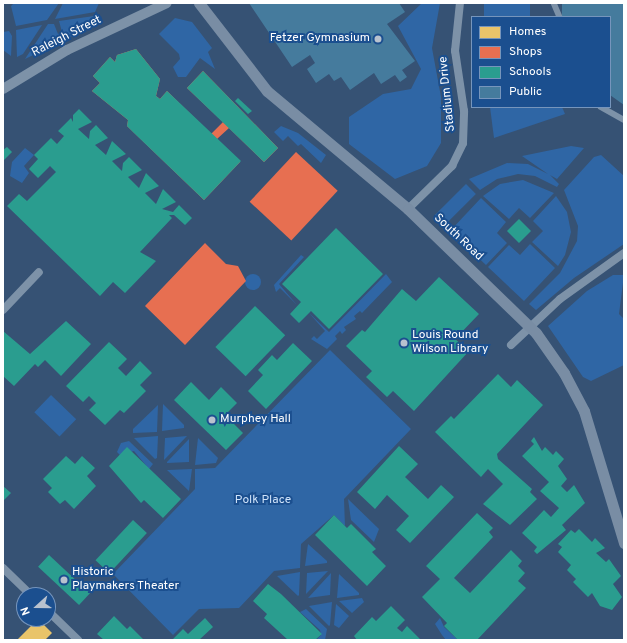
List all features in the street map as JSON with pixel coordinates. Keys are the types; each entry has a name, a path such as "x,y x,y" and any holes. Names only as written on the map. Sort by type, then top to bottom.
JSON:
{"main road":[{"name":"South Road","path":"200,3 267,91 408,209 530,326 564,373 584,412 624,543"}],"street":[{"name":"Raleigh Street","path":"3,89 67,50 167,3"},
{"name":"Stadium Drive","path":"408,209 452,166 463,143 464,111 456,51 460,3"},
{"path":"554,3 560,16"},
{"path":"603,108 624,120"},
{"path":"511,345 530,326 580,283 624,253"},
{"path":"3,310 39,272"},
{"path":"3,568 23,587"},
{"path":"56,619 78,640"}],"green space":[{"path":"14,3 59,3 47,20 16,26 11,6"},
{"path":"63,3 99,3 95,12 55,19"},
{"path":"422,3 440,3 432,48 441,97 441,143 427,166 395,179 349,144 349,117 383,94 411,89 421,69 398,26"},
{"path":"484,3 530,3 530,16 484,16"},
{"path":"94,16 91,27 25,59 48,24 54,24 58,34 62,32 59,21"},
{"path":"175,18 192,22 212,48 208,52 215,69 200,58 186,77 178,77 173,67 180,59 179,54 159,34"},
{"path":"42,25 23,54 17,57 16,30"},
{"path":"9,31 12,36 11,56 3,50 3,32"},
{"path":"490,108 562,108 565,114 494,138"},
{"path":"281,126 298,133 326,155 321,163 301,144 298,146 288,136 283,141 274,132"},
{"path":"571,146 584,148 557,179 550,175 559,184 557,187 535,176 518,174 497,179 480,190 469,179 507,163 528,164 548,174 522,156"},
{"path":"25,148 34,155 24,166 29,173 22,183 10,176 12,162"},
{"path":"601,155 624,176 624,244 574,278 536,310 529,304 560,273 577,241 578,226 564,190 594,157"},
{"path":"523,180 554,193 530,218 519,208 509,219 483,196 500,184"},
{"path":"466,184 476,194 445,225 435,215"},
{"path":"556,196 567,212 571,232 565,255 558,266 532,242 543,231 533,221"},
{"path":"481,198 506,222 497,233 507,243 486,265 450,231"},
{"path":"530,244 555,268 524,301 488,267 509,245 520,255"},
{"path":"301,255 304,257 279,284 297,305 280,288 276,292 274,285"},
{"path":"253,274 259,276 261,282 259,288 253,290 247,288 245,282 247,276"},
{"path":"386,274 392,282 362,313 360,311 354,316 356,319 344,327 346,330 342,334 340,331 335,336 337,339 327,349 311,339 314,336 317,339 325,331 309,313 329,332"},
{"path":"613,275 624,275 619,314 624,319 624,365 591,381 583,377 548,326 587,291"},
{"name":"Polk Place","path":"330,350 411,429 344,499 345,526 334,515 301,544 300,568 274,571 239,608 199,609 173,635 113,574 195,489 195,469 215,468"},
{"path":"51,395 76,419 60,437 34,412"},
{"path":"163,404 184,425 184,428 162,431"},
{"path":"158,405 157,432 133,433 133,429"},
{"path":"158,436 157,458 155,459 134,438"},
{"path":"187,436 165,459 164,460 165,438"},
{"path":"198,438 218,458 216,463 195,465"},
{"path":"189,439 189,462 167,463 167,462"},
{"path":"129,441 153,464 149,469 134,451 120,455 117,452 121,443"},
{"path":"192,469 189,491 167,470 168,470"},
{"path":"348,499 379,529 374,542 351,520"},
{"path":"308,544 327,561 327,563 305,566"},
{"path":"328,571 306,594 307,573"},
{"path":"300,572 299,595 298,596 277,576"},
{"path":"331,573 330,595 308,598"},
{"path":"339,574 359,593 359,595 337,598"},
{"path":"362,598 364,602 352,613 339,601"},
{"path":"332,602 330,625 329,626 309,606"},
{"path":"336,604 349,616 339,628 334,625"},
{"path":"306,609 327,629 325,640 316,640 321,635 320,630 300,612"},
{"path":"440,618 444,627 458,640 446,640 435,624"}],"building: Homes":[{"path":"30,627 46,627 52,633 45,640 17,640"}],"building: Shops":[{"path":"136,49 160,79 156,96 160,99 167,91 211,134 223,122 187,88 203,71 278,148 264,162 229,128 217,139 240,162 204,200 127,126 128,120 92,91 100,83 93,76 110,57 115,62 117,55"},
{"path":"296,152 338,191 291,241 250,202"},
{"path":"205,243 226,264 238,266 246,281 185,345 145,306"}],"building: Schools":[{"path":"136,49 160,79 156,96 160,99 167,91 241,161 204,200 127,126 128,120 92,91 100,83 93,76 110,57 115,62 117,55"},
{"path":"203,71 278,148 264,162 187,88"},
{"path":"238,98 252,111 248,114 235,101"},
{"path":"79,109 92,122 78,129 89,139 90,131 96,125 108,138 95,145 106,155 112,141 126,154 112,161 122,171 123,163 129,157 142,170 128,177 139,188 146,173 159,186 145,193 156,204 163,189 176,202 162,209 173,212 179,205 192,218 185,225 174,215 169,215 172,218 140,252 156,261 125,293 113,282 100,296 7,206 19,194 27,201 56,172 50,166 38,178 29,169 38,159 34,155 51,138 57,144 64,136 58,131 71,118 73,122 73,115"},
{"path":"7,147 12,152 3,161 3,150"},
{"path":"519,219 531,231 519,243 507,231"},
{"path":"336,228 383,274 329,329 311,311 299,323 290,314 301,302 282,284"},
{"name":"Louis Round Wilson Library","path":"439,277 479,314 455,339 469,351 414,411 393,391 387,397 366,377 372,371 346,346 362,330 365,332 402,289 416,301"},
{"path":"255,306 285,335 246,376 215,347"},
{"path":"66,321 91,344 61,376 45,360 38,367 35,364 14,386 3,376 3,331 30,354"},
{"path":"109,342 127,359 118,368 126,376 140,361 152,373 140,385 146,391 124,413 120,410 105,425 89,410 96,403 89,396 83,402 66,386"},
{"path":"293,343 312,361 266,409 248,391 263,375 258,370 272,355 277,360"},
{"path":"498,374 511,387 517,380 543,405 497,454 498,459 532,489 530,492 537,499 510,525 483,504 503,484 488,469 481,477 435,432 451,416 454,419"},
{"name":"Murphey Hall","path":"191,382 209,400 221,387 237,403 225,415 243,433 226,450 174,400"},
{"path":"534,437 542,451 545,447 553,455 556,451 564,459 558,466 567,479 561,486 567,492 574,485 585,503 562,525 566,530 537,554 534,551 537,547 522,533 544,510 551,517 559,508 540,491 549,482 522,456 534,444 531,441"},
{"path":"399,446 418,464 405,477 428,499 441,485 454,497 410,543 396,530 409,516 387,495 375,509 357,492"},
{"path":"127,447 181,499 163,518 144,500 141,503 109,466"},
{"path":"66,456 75,464 82,456 95,468 87,476 96,486 74,509 65,500 60,504 48,492 52,488 43,479"},
{"path":"3,486 11,493 3,501"},
{"path":"477,513 493,528 489,532 493,537 454,578 470,593 511,550 522,561 518,566 525,573 518,581 526,588 477,640 458,640 444,626 447,623 422,597 440,579 426,566"},
{"path":"334,515 347,528 351,524 376,549 372,552 386,566 367,586 315,535"},
{"path":"133,520 147,533 109,573 95,560"},
{"path":"579,529 592,542 595,538 605,548 596,553 606,562 609,559 621,576 613,584 622,597 612,610 600,606 592,593 588,597 573,582 576,579 567,570 571,565 558,552 562,547 558,544 571,530 575,533"},
{"name":"Historic Playmakers Theater","path":"49,555 90,593 79,605 38,567"},
{"path":"268,584 281,594 322,634 315,640 288,640 264,618 267,614 253,601"},
{"path":"391,606 405,620 397,628 402,632 407,626 421,640 357,640 354,636 372,617 376,621"},
{"path":"114,616 127,629 130,626 143,639 104,640 97,634"},
{"path":"205,618 213,627 199,640 172,640 183,629 188,634"}],"building: Public":[{"name":"Fetzer Gymnasium","path":"249,3 399,3 405,12 387,24 415,61 402,70 407,77 400,82 395,75 381,84 374,73 350,90 341,77 334,81 329,74 316,83 307,69 315,63 310,55 292,67"},
{"path":"562,3 624,3 624,105 611,96 611,16 562,16"}],"place":[{"name":"Fetzer Gymnasium","path":"378,39"},
{"name":"Louis Round Wilson Library","path":"404,343"},
{"name":"Murphey Hall","path":"212,420"},
{"name":"Historic Playmakers Theater","path":"64,580"}]}
